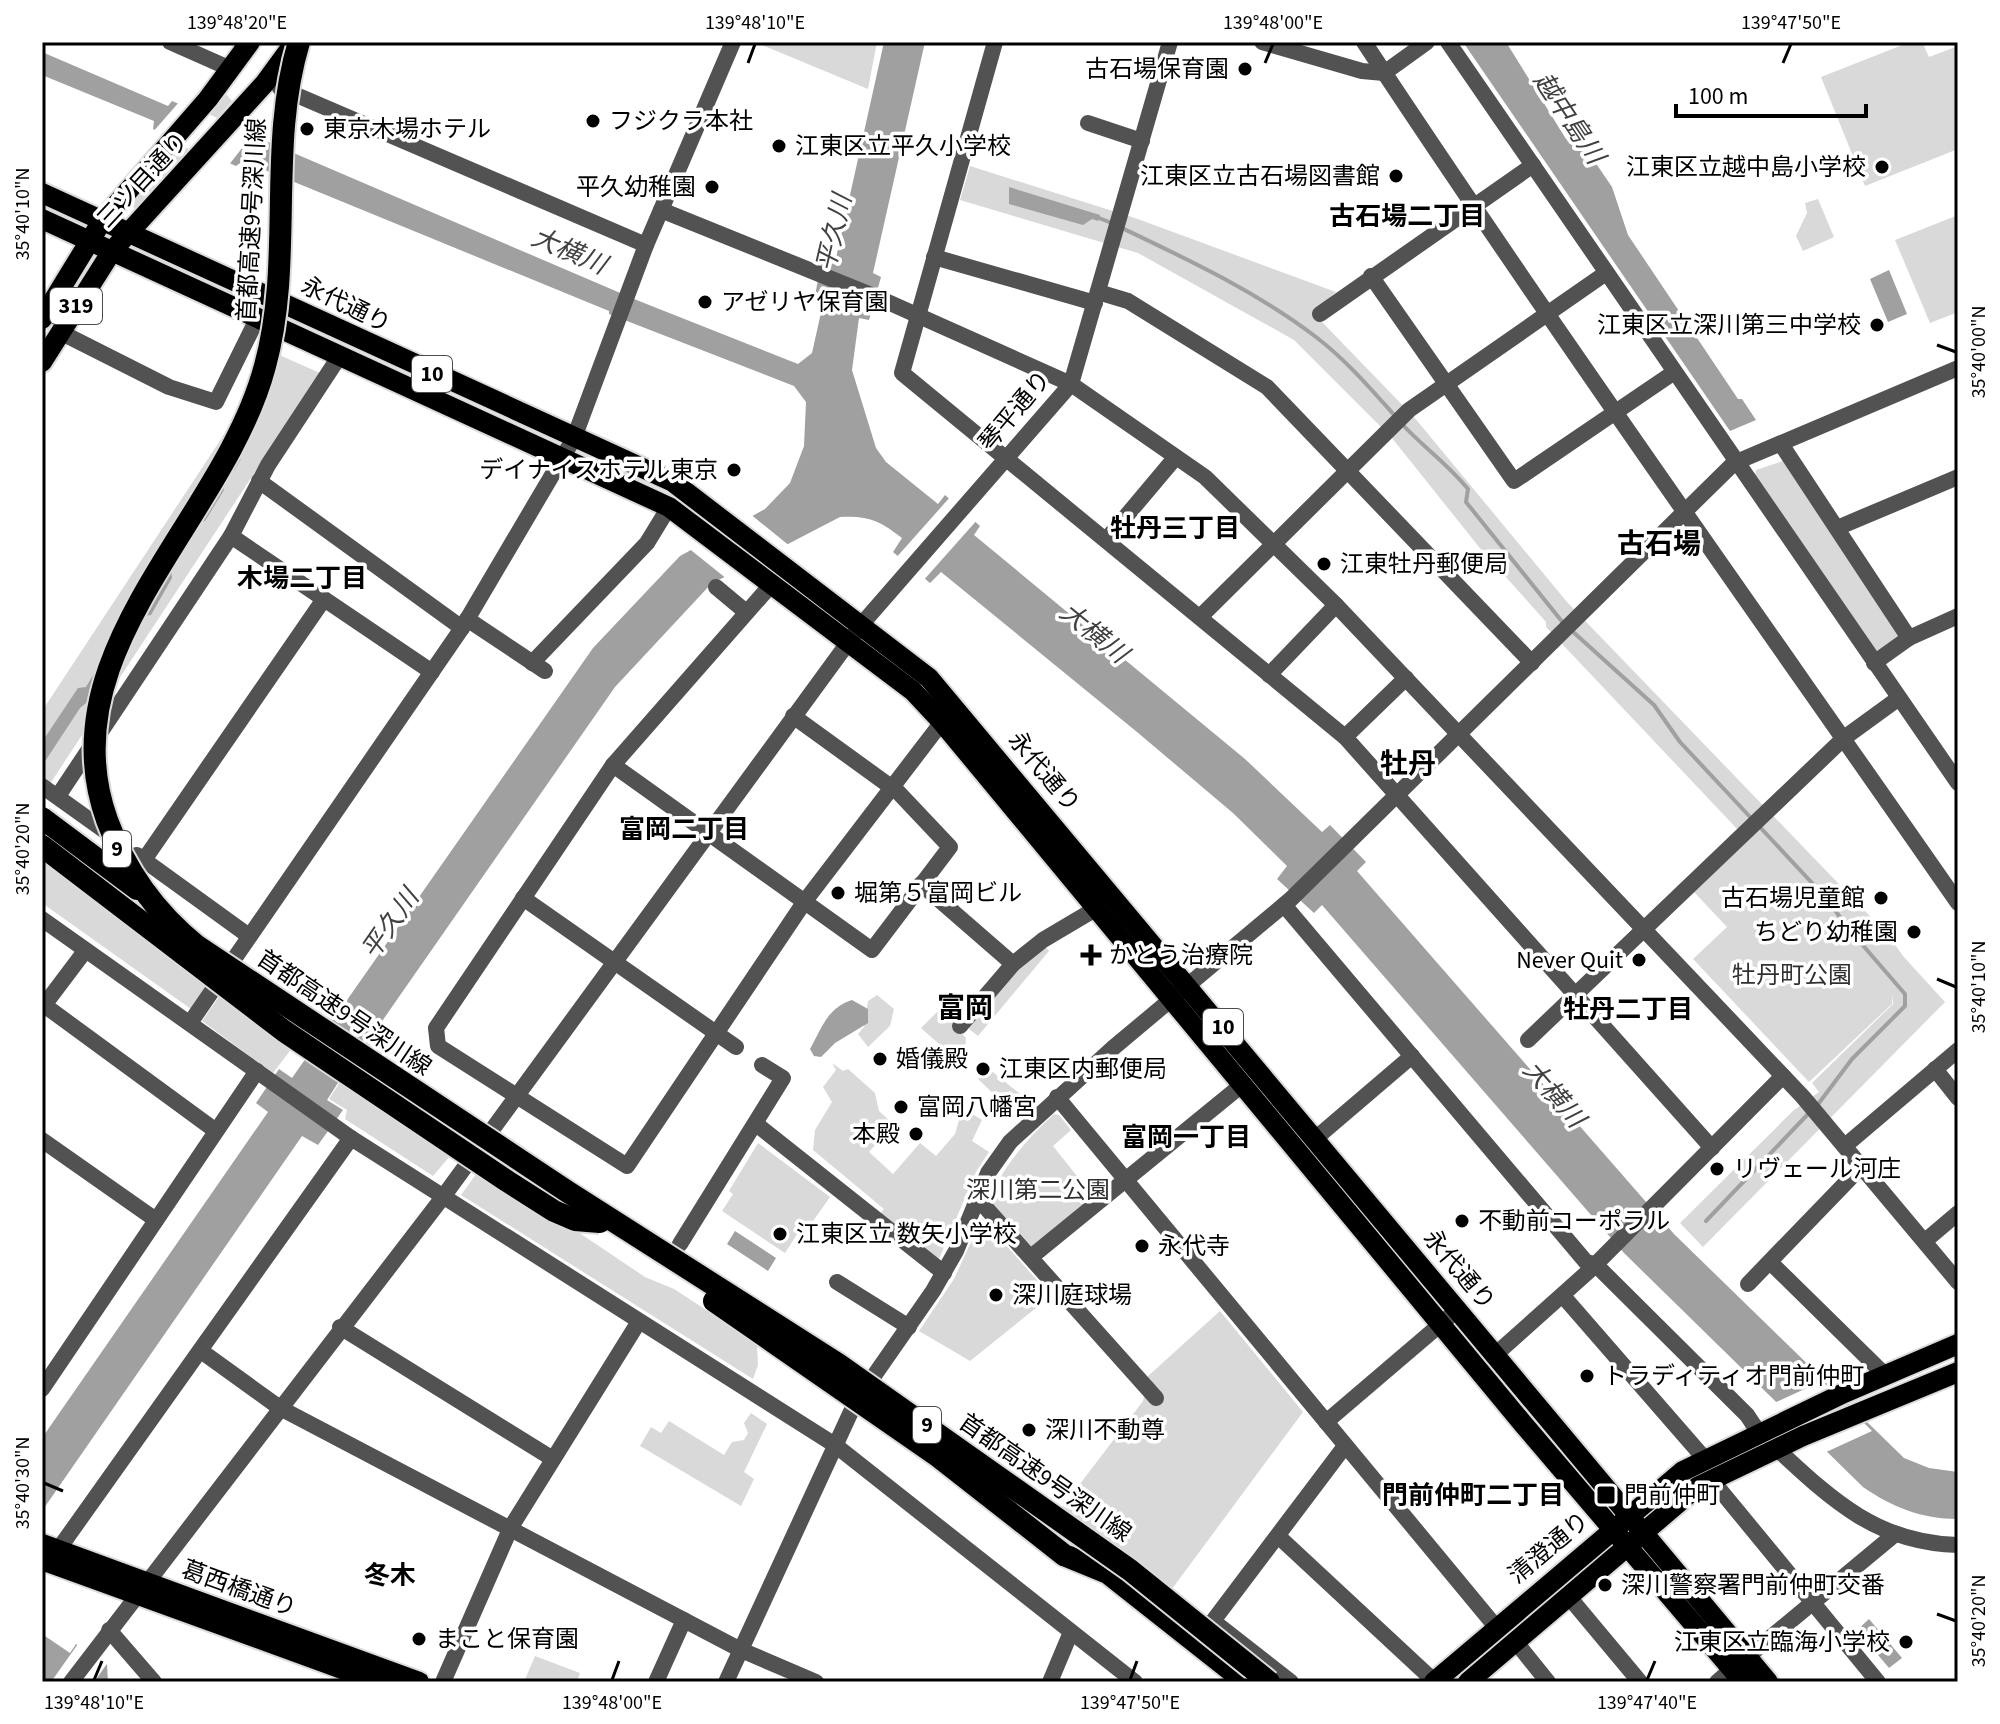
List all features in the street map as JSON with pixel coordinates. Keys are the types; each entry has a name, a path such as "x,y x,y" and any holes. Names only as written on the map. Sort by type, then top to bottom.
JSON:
{"highway":[{"name":"首都高速9号深川線","path":"288,42 280,125 276,295 264,369 230,455 132,612 113,650 100,689 94,723 100,802 113,840 133,880 169,925 196,951 600,1222 939,1457 1223,1682"},
{"name":"首都高速9号深川線","path":"297,42 285,105 278,296 270,350 254,405 235,447 133,613 107,669 96,712 94,745 99,789 109,826 135,878 162,913 197,946 568,1192 790,1332 1130,1570 1269,1682"},
{"path":"42,818 113,873 760,1304 790,1332"},
{"path":"42,846 284,1031 554,1211 575,1220 600,1222"},
{"path":"1064,1555 1108,1573 1246,1682"}],"main road":[{"name":"三ツ目通り","path":"42,319 102,221 208,99 250,42"},
{"name":"三ツ目通り","path":"42,362 112,251 197,160 297,42"},
{"name":"永代通り","path":"42,193 673,482 770,555 855,634 942,722 1735,1672 1768,1682"},
{"name":"永代通り","path":"42,219 669,507 771,585 855,634 944,693 1645,1531 1735,1672"},
{"path":"1885,1375 1958,1344"},
{"name":"清澄通り","path":"1468,1682 1680,1500 1711,1479 1803,1436 1958,1372"},
{"name":"清澄通り","path":"1434,1682 1630,1513 1704,1458 1885,1375"},
{"name":"葛西橋通り","path":"47,1551 378,1682"},
{"name":"葛西橋通り","path":"142,1589 419,1682"}],"street":[{"path":"170,42 231,69"},
{"path":"190,1023 464,624 574,438 646,245 733,42"},
{"path":"995,42 902,373 1345,737 1712,1148"},
{"name":"琴平通り","path":"71,1682 340,1327 443,1197 613,959 855,634 1071,384 1170,42"},
{"path":"1262,42 1362,71 1384,73 1427,42"},
{"path":"1364,42 1684,512 1958,903"},
{"path":"1448,42 1734,463 1958,783"},
{"path":"265,83 646,245"},
{"path":"1088,123 1142,141"},
{"path":"1320,314 1533,165"},
{"path":"661,210 881,299 1071,384 1205,477 1274,541 1336,605 1803,1097 1958,1282"},
{"path":"934,257 1096,298 1128,301 1267,387 1532,663"},
{"path":"1200,617 1409,410 1606,273"},
{"path":"1371,276 1514,481 1673,373"},
{"path":"60,332 169,387 216,402 257,319"},
{"path":"58,796 231,536 259,481 339,357"},
{"path":"726,1682 862,1392 944,1273 988,1173 1010,1142 1057,1097 1288,902 1734,463 1958,368"},
{"path":"1781,444 1909,638"},
{"path":"1106,540 1175,458"},
{"path":"1837,528 1958,477"},
{"path":"259,481 464,624 539,667 647,543 669,507"},
{"path":"231,536 432,672"},
{"path":"771,585 613,765 436,1028 438,1046 627,1166 805,901 942,722"},
{"path":"716,587 746,612"},
{"path":"144,860 324,599"},
{"path":"1269,675 1336,605"},
{"path":"1874,663 1909,638 1958,616"},
{"path":"1345,737 1406,678"},
{"path":"1528,1040 1844,738 1899,698"},
{"path":"613,765 872,950 950,847 891,786 793,716"},
{"path":"42,786 249,936"},
{"path":"921,884 1013,964"},
{"path":"523,898 736,1047"},
{"path":"1288,902 1412,1056 1586,1262 1595,1264 1747,1415 1759,1433"},
{"path":"960,1026 1013,964 1043,940 1097,908"},
{"path":"42,919 334,1127 638,1323 835,1445 1132,1681"},
{"path":"85,951 43,1006 216,1131"},
{"path":"1846,1145 1958,1050"},
{"path":"1316,1138 1412,1056"},
{"path":"680,1244 783,1078 762,1065"},
{"path":"1935,1069 1958,1098"},
{"path":"45,1378 257,1071"},
{"path":"1496,1354 1563,1296 1783,1076"},
{"path":"1031,1257 1243,1084"},
{"path":"1057,1097 1496,1627"},
{"path":"756,1124 944,1273"},
{"path":"47,1551 201,1351 351,1138"},
{"path":"42,1140 156,1220"},
{"path":"1748,1284 1863,1165"},
{"path":"978,1199 1156,1398"},
{"path":"1925,1241 1958,1213"},
{"path":"1770,1262 1885,1375"},
{"path":"837,1282 909,1327"},
{"path":"1563,1296 1704,1458"},
{"path":"1326,1422 1458,1309"},
{"path":"443,1682 511,1527 638,1323"},
{"path":"340,1327 553,1459"},
{"path":"201,1351 280,1408 741,1650 816,1682"},
{"path":"1291,1682 1213,1621 1345,1446"},
{"path":"1776,1448 1851,1513 1894,1535 1958,1545"},
{"path":"1711,1479 1878,1682"},
{"path":"1735,1672 1894,1535"},
{"path":"1278,1536 1434,1682"},
{"path":"1569,1597 1640,1682"},
{"path":"656,1682 684,1620"},
{"path":"109,1630 154,1682"},
{"path":"1050,1682 1071,1632"},
{"path":"1515,1641 1548,1682"}],"green space":[{"path":"755,42 877,42 868,89"},
{"path":"1910,42 1922,42 1929,57 1958,46 1958,149 1865,186 1821,77"},
{"path":"226,94 232,101 136,209 130,205"},
{"name":"牡丹町公園","path":"970,166 1135,218 1336,292 1314,312 1322,322 1414,417 1567,602 1889,936 1945,1002 1703,1247 1680,1223 1794,1110 1819,1092 1812,1083 1893,1004 1893,994 1892,1004 1809,1082 1693,959 1727,927 1694,892 1748,840 1546,627 1546,622 1479,547 1392,438 1294,340 1138,253 960,200"},
{"path":"1818,199 1834,237 1803,251 1796,236 1807,213 1805,203"},
{"path":"1958,215 1958,312 1930,323 1895,240"},
{"path":"277,354 320,373 42,796 42,711"},
{"path":"1783,461 1900,637 1877,652 1755,475 1756,470"},
{"path":"42,859 210,982 191,1009 42,903"},
{"path":"1045,946 1049,951 978,1036 969,1029 970,1023 1019,965"},
{"path":"223,991 296,1043 273,1073 202,1021"},
{"path":"877,995 894,1009 890,1026 868,1047 858,1034 864,1027 868,1001"},
{"path":"939,1010 966,1038 965,1050 956,1059 921,1028"},
{"path":"832,1063 843,1071 848,1069 875,1093 879,1111 893,1124 869,1152 893,1174 920,1143 936,1156 955,1134 959,1120 971,1113 982,1120 972,1141 989,1152 976,1172 939,1259 879,1215 884,1209 813,1150 815,1130 832,1102 823,1087 836,1070"},
{"path":"989,1069 1029,1101 1015,1115 997,1102 999,1099 978,1079"},
{"path":"342,1079 455,1150 433,1176 345,1119 347,1110 329,1099"},
{"name":"深川第二公園","path":"1054,1114 1059,1115 1071,1130 1053,1146 1093,1196 1032,1247 989,1200 1017,1154"},
{"path":"758,1143 830,1197 806,1231 801,1228 785,1253 722,1211 733,1194 729,1191"},
{"path":"481,1167 645,1277 674,1289 757,1343 758,1365 753,1379 461,1195"},
{"path":"982,1218 1051,1296 970,1361 919,1331 954,1279"},
{"path":"1220,1311 1303,1412 1169,1593 1061,1509 1143,1401 1148,1376"},
{"path":"751,1413 767,1424 744,1472 754,1479 741,1506 640,1446 651,1427 661,1433 669,1421 724,1455 732,1442 744,1440 748,1433 744,1423"},
{"path":"535,1656 580,1673 577,1682 524,1682"}],"shaded area":[{"path":"884,42 925,42 873,273 881,277 869,320 859,318 852,370 876,448 886,462 938,504 945,495 980,526 974,535 1245,759 1322,832 1330,825 1366,862 1357,871 1674,1234 1904,1458 1929,1468 1958,1472 1958,1524 1957,1519 1932,1517 1908,1510 1863,1487 1624,1253 1322,905 1314,913 1277,879 1287,866 1233,813 941,572 930,583 893,552 902,538 880,523 858,517 840,517 711,584 615,687 371,1037 374,1039 346,1080 341,1078 327,1100 343,1110 318,1145 302,1136 42,1511 42,1438 268,1112 256,1103 279,1069 292,1078 306,1058 300,1053 331,1008 338,1013 593,648 680,556 765,509 790,483 804,446 806,402 794,386 609,314 609,311 243,161 236,166 153,129 154,121 42,75 42,52 168,106 172,101 639,301 798,364 812,353 824,299 815,296 822,257 836,258"},
{"path":"1463,42 1506,42 1566,139 1578,137 1612,187 1628,235 1738,399 1742,399 1756,420 1730,431"},
{"path":"1009,187 1100,215 1098,221 1092,219 1083,225 1009,204"},
{"path":"1889,270 1907,314 1888,322 1870,279"},
{"path":"227,450 241,459 234,471 229,470 221,482 224,490 205,521 198,522 171,568 172,578 151,615 143,616 97,694 80,708 42,766 42,742 78,688 86,687"},
{"path":"852,1000 868,1009 868,1023 835,1043 821,1057 814,1056 810,1049 826,1020 837,1008"},
{"path":"735,1231 776,1258 768,1271 727,1244"},
{"path":"1869,1619 1902,1658 1889,1668 1857,1630"},
{"path":"42,1634 70,1653 76,1644 107,1664 108,1682 42,1682"}],"pier":[{"path":"180,101 253,134 228,166 152,133"},
{"path":"951,496 978,519 922,582 895,559"},
{"path":"749,513 791,547 727,579 687,547"},
{"path":"1822,1381 1872,1431 1824,1453 1774,1403"},
{"path":"80,1641 109,1661 94,1682 51,1682"}],"waterway":[{"path":"1099,218 1114,224"},
{"path":"1122,228 1270,305 1337,355 1395,416"},
{"path":"1401,423 1468,489 1466,502 1564,624"},
{"path":"1571,630 1654,705 1680,742 1752,819"},
{"path":"1758,825 1827,899 1905,994 1905,1006 1852,1059 1816,1107"},
{"path":"1706,1221 1809,1113"}],"place":[{"name":"古石場保育園","path":"1245,69"},
{"name":"フジクラ本社","path":"593,121"},
{"name":"東京木場ホテル","path":"307,129"},
{"name":"江東区立平久小学校","path":"779,146"},
{"name":"江東区立越中島小学校","path":"1882,167"},
{"name":"江東区立古石場図書館","path":"1396,176"},
{"name":"平久幼稚園","path":"712,187"},
{"name":"アゼリヤ保育園","path":"705,302"},
{"name":"江東区立深川第三中学校","path":"1877,325"},
{"name":"デイナイスホテル東京","path":"734,470"},
{"name":"江東牡丹郵便局","path":"1324,564"},
{"name":"堀第５富岡ビル","path":"838,893"},
{"name":"古石場児童館","path":"1881,898"},
{"name":"ちどり幼稚園","path":"1914,932"},
{"name":"かとう治療院","path":"1091,955"},
{"name":"Never Quit","path":"1639,960"},
{"name":"婚儀殿","path":"880,1059"},
{"name":"江東区内郵便局","path":"983,1069"},
{"name":"富岡八幡宮","path":"901,1107"},
{"name":"本殿","path":"916,1134"},
{"name":"リヴェール河庄","path":"1717,1169"},
{"name":"不動前コーポラル","path":"1462,1221"},
{"name":"江東区立 数矢小学校","path":"780,1234"},
{"name":"永代寺","path":"1142,1246"},
{"name":"深川庭球場","path":"996,1295"},
{"name":"トラディティオ門前仲町","path":"1587,1376"},
{"name":"深川不動尊","path":"1029,1430"},
{"name":"門前仲町","path":"1606,1495"},
{"name":"深川警察署門前仲町交番","path":"1605,1585"},
{"name":"まこと保育園","path":"419,1639"},
{"name":"江東区立臨海小学校","path":"1906,1642"}],"district":[{"name":"古石場二丁目","path":"1407,216"},
{"name":"牡丹三丁目","path":"1175,528"},
{"name":"古石場","path":"1659,544"},
{"name":"木場二丁目","path":"302,578"},
{"name":"牡丹","path":"1408,764"},
{"name":"富岡二丁目","path":"684,829"},
{"name":"富岡","path":"965,1008"},
{"name":"牡丹二丁目","path":"1628,1009"},
{"name":"富岡一丁目","path":"1186,1137"},
{"name":"門前仲町二丁目","path":"1473,1495"},
{"name":"冬木","path":"390,1575"}],"water label":[{"name":"越中島川","path":"1569,118"},
{"name":"平久川","path":"834,233"},
{"name":"大横川","path":"569,251"},
{"name":"大横川","path":"1094,633"},
{"name":"平久川","path":"390,924"},
{"name":"大横川","path":"1554,1094"}]}
